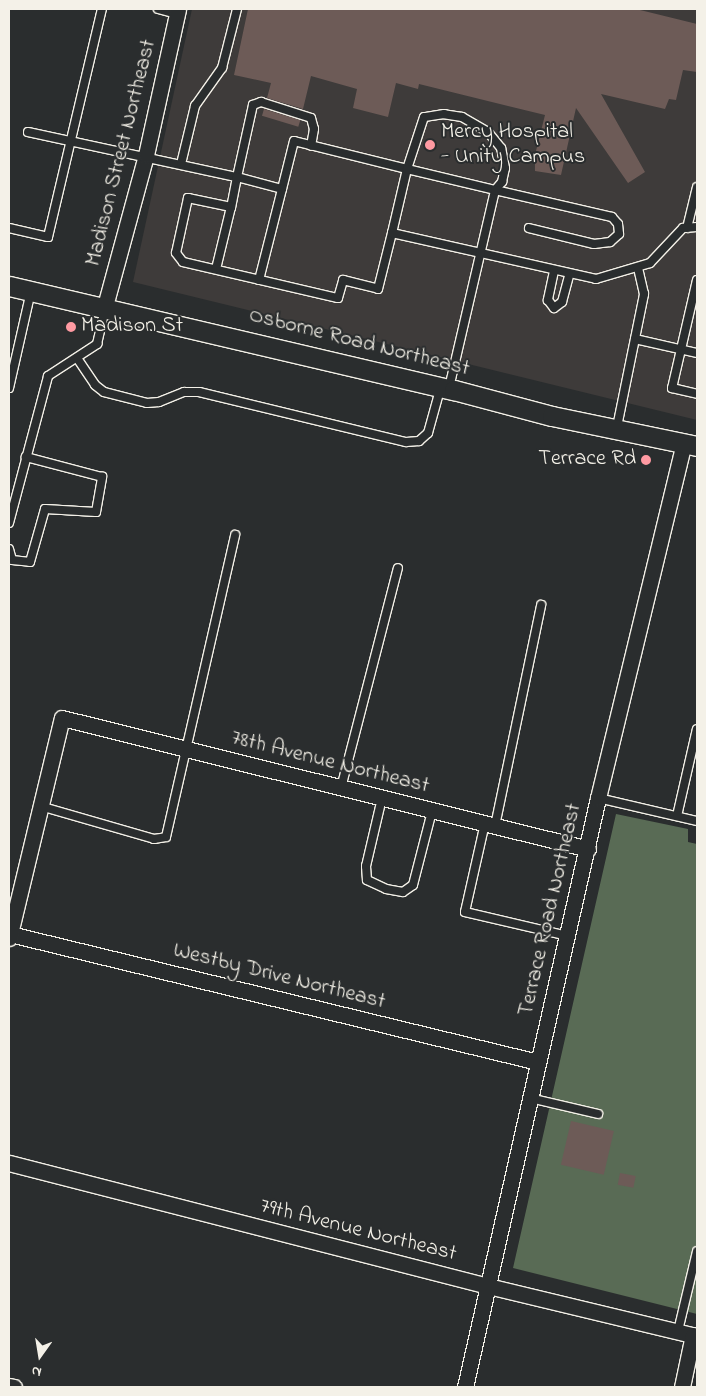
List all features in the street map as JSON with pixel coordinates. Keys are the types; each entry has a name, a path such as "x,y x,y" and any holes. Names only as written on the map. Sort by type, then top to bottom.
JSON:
{"street":[{"name":"Madison Street Northeast","path":"106,306 146,155 177,11"},
{"name":"Osborne Road Northeast","path":"9,286 106,306 445,387 552,416 617,427 690,444"},
{"name":"Terrace Road Northeast","path":"465,1387 598,798 690,444"},
{"name":"78th Avenue Northeast","path":"39,805 62,718 588,849"},
{"path":"9,936 39,805"},
{"name":"Westby Drive Northeast","path":"9,936 538,1062"},
{"name":"79th Avenue Northeast","path":"9,1163 488,1286 695,1336"},
{"path":"682,1387 695,1336"},
{"path":"9,1386 14,1387"}],"lane":[{"path":"9,228 48,237 73,140 102,9"},
{"path":"158,9 177,11"},
{"path":"182,164 195,106 222,68 237,9"},
{"path":"216,269 253,104 261,102 311,118 314,129 311,146"},
{"path":"77,358 95,385 104,392 147,403 159,402 184,392 199,392 406,442 419,441 428,433 445,387 480,256 495,190 502,182 505,168 501,148 488,132 462,117 444,114 424,117 407,169 378,289 342,280 338,298 183,262 176,253 188,198 231,207"},
{"path":"28,132 146,155 282,189"},
{"path":"259,280 294,142 612,217 618,224 619,234 610,242 594,244 529,228"},
{"path":"392,233 480,256 596,279 650,263 687,228 697,187"},
{"path":"687,228 697,228"},
{"path":"617,427 644,294 638,268"},
{"path":"554,271 548,300 554,308 562,302 569,275"},
{"path":"697,280 679,349 672,388 697,394"},
{"path":"9,388 31,291"},
{"path":"9,523 48,376 97,344 106,306"},
{"path":"634,339 697,353"},
{"path":"9,549 12,560 30,562 45,509 96,512 102,477 26,457"},
{"path":"39,805 160,839 166,836 236,535"},
{"path":"341,788 398,568"},
{"path":"541,605 490,824 465,912 567,936"},
{"path":"677,816 697,729"},
{"path":"382,798 366,866 367,880 386,889 403,892 413,885 432,811"},
{"path":"598,798 697,821"},
{"path":"530,1098 598,1114"},
{"path":"678,1331 697,1251"}],"shaded area":[{"name":"Mercy Hospital - Unity Campus","path":"192,9 697,9 697,420 133,282"}],"green space":[{"path":"616,814 688,829 688,842 697,844 697,1314 513,1268"}],"building":[{"path":"248,9 636,9 697,24 697,72 683,70 676,100 669,99 665,109 601,94 645,172 628,183 576,108 561,175 535,171 535,155 545,115 419,84 418,89 396,83 388,117 353,108 357,89 311,76 303,109 267,98 271,83 234,75"},
{"path":"264,109 300,120 298,127 262,116"},
{"path":"571,1121 614,1131 604,1175 561,1165"},
{"path":"620,1173 636,1176 633,1188 618,1185"}],"place":[{"name":"Mercy Hospital - Unity Campus","path":"430,145"},
{"name":"Madison St","path":"71,327"},
{"name":"Terrace Rd","path":"646,460"}]}
